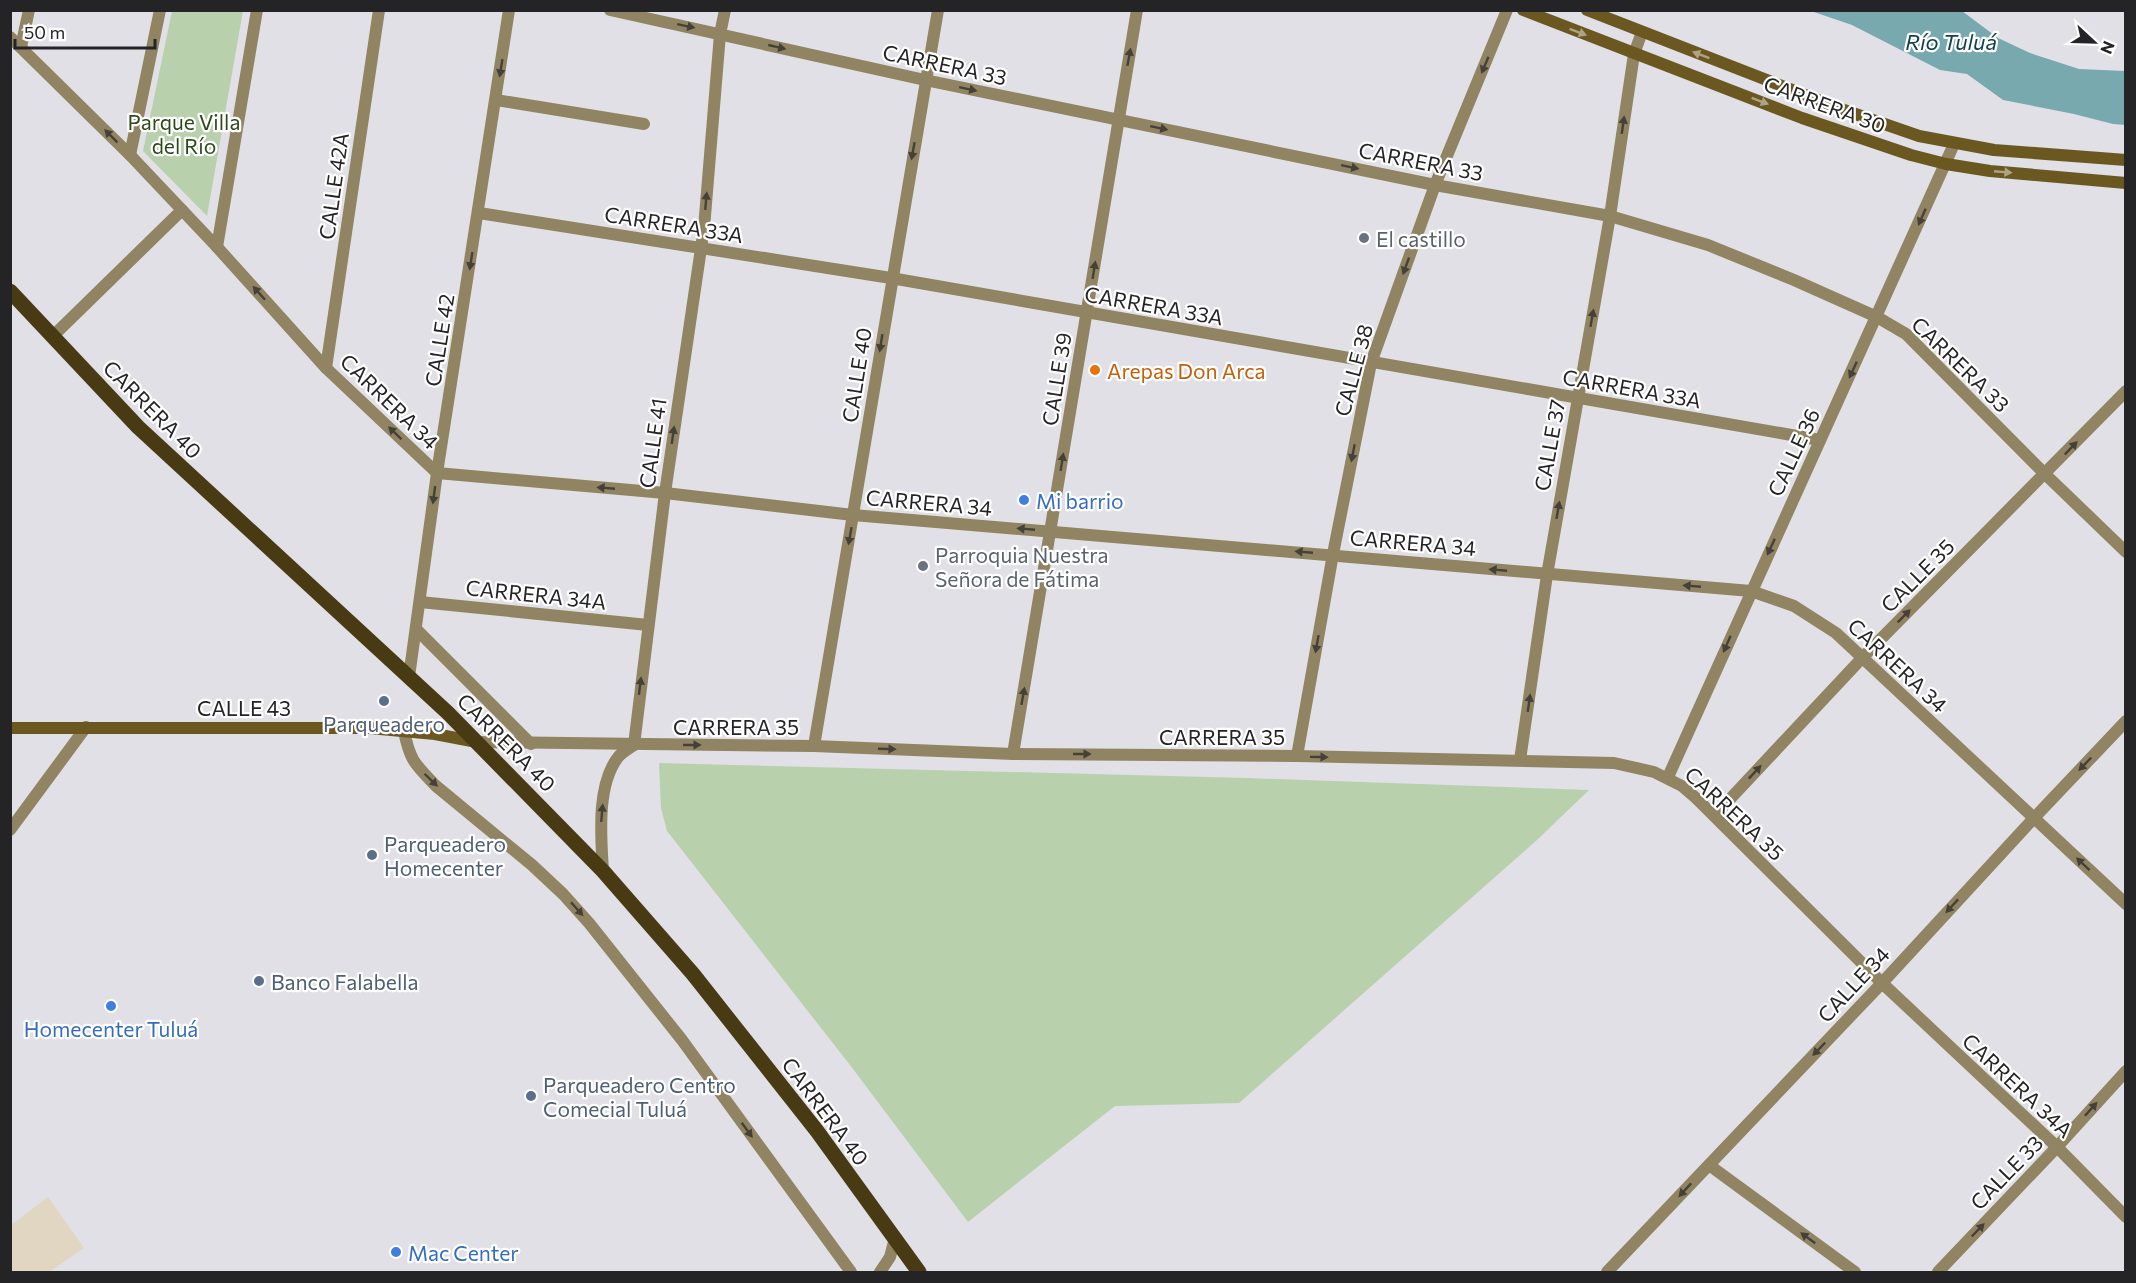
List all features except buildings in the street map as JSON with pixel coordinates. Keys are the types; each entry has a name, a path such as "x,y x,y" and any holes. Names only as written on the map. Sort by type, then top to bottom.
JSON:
{"main road":[{"name":"CARRERA 30","path":"1523,10 1843,133 1911,155 1946,164 1990,171 2126,183"},
{"name":"CARRERA 30","path":"1587,10 1844,110 1919,136 1994,150 2126,160"},
{"name":"CARRERA 40","path":"10,291 138,427 409,677 477,742 603,871 693,974 817,1131 919,1272"},
{"name":"CALLE 43","path":"10,728 359,727 477,742"}],"street":[{"path":"21,47 29,10"},
{"path":"130,155 160,10"},
{"path":"217,247 256,10"},
{"name":"CALLE 42A","path":"326,368 378,10"},
{"name":"CALLE 42","path":"409,677 437,473 509,10"},
{"name":"CARRERA 33","path":"610,10 628,12 925,80 1118,120 1435,185 1610,216 1738,256 1877,317 1906,334 2126,552"},
{"name":"CALLE 41","path":"634,745 665,493 701,248 720,34 725,10"},
{"name":"CALLE 40","path":"814,746 891,278 938,10"},
{"name":"CALLE 39","path":"1013,754 1137,10"},
{"name":"CALLE 38","path":"1297,756 1333,554 1371,363 1435,185 1507,10"},
{"name":"CALLE 37","path":"1520,760 1547,574 1610,216 1634,54 1642,32"},
{"name":"CARRERA 34","path":"10,37 130,155 326,368 437,473 665,493 853,515 1751,591 1794,606 1817,619 1863,657 2126,904"},
{"path":"496,100 644,124"},
{"name":"CALLE 36","path":"1668,777 1954,144"},
{"path":"52,336 182,210"},
{"name":"CARRERA 33A","path":"479,213 891,278 1820,440"},
{"name":"CALLE 35","path":"1715,815 1863,657 2126,391"},
{"name":"CARRERA 34A","path":"420,602 648,625"},
{"path":"416,629 531,744"},
{"name":"CALLE 34","path":"1607,1272 2126,722"},
{"path":"10,830 86,727"},
{"path":"404,731 409,754 418,768 436,786 564,894 590,923 682,1040 851,1272"},
{"name":"CARRERA 35","path":"477,742 814,746 1013,754 1297,756 1614,763 1637,767 1668,777 1682,786 1715,815 1882,983"},
{"path":"603,871 600,834 608,779 618,757 634,745"},
{"name":"CARRERA 34A","path":"1882,983 2057,1148 2126,1217"},
{"name":"CALLE 33","path":"1938,1272 2057,1148 2126,1071"},
{"path":"1709,1165 1855,1272"},
{"path":"880,1272 890,1257 895,1238"}],"shaded area":[{"path":"48,1197 84,1248 49,1272 11,1272 11,1225"}],"green space":[{"name":"Parque Villa del Río","path":"172,11 243,11 207,216 143,151"},
{"path":"659,763 1247,778 1589,790 1537,840 1239,1103 1115,1106 968,1222 850,1065 667,831 661,808"}],"water":[{"name":"Río Tuluá","path":"1811,11 1962,11 1998,38 2030,53 2079,69 2125,71 2125,125 2003,100 1967,74 1940,70 1852,25"}],"place":[{"name":"El castillo","path":"1364,238"},
{"name":"Arepas Don Arca","path":"1095,370"},
{"name":"Mi barrio","path":"1024,500"},
{"name":"Parroquia Nuestra Señora de Fátima","path":"923,566"},
{"name":"Parqueadero","path":"384,701"},
{"name":"Parqueadero Homecenter","path":"372,855"},
{"name":"Banco Falabella","path":"259,981"},
{"name":"Homecenter Tuluá","path":"111,1006"},
{"name":"Parqueadero Centro Comecial Tuluá","path":"531,1096"},
{"name":"Mac Center","path":"396,1252"}]}
